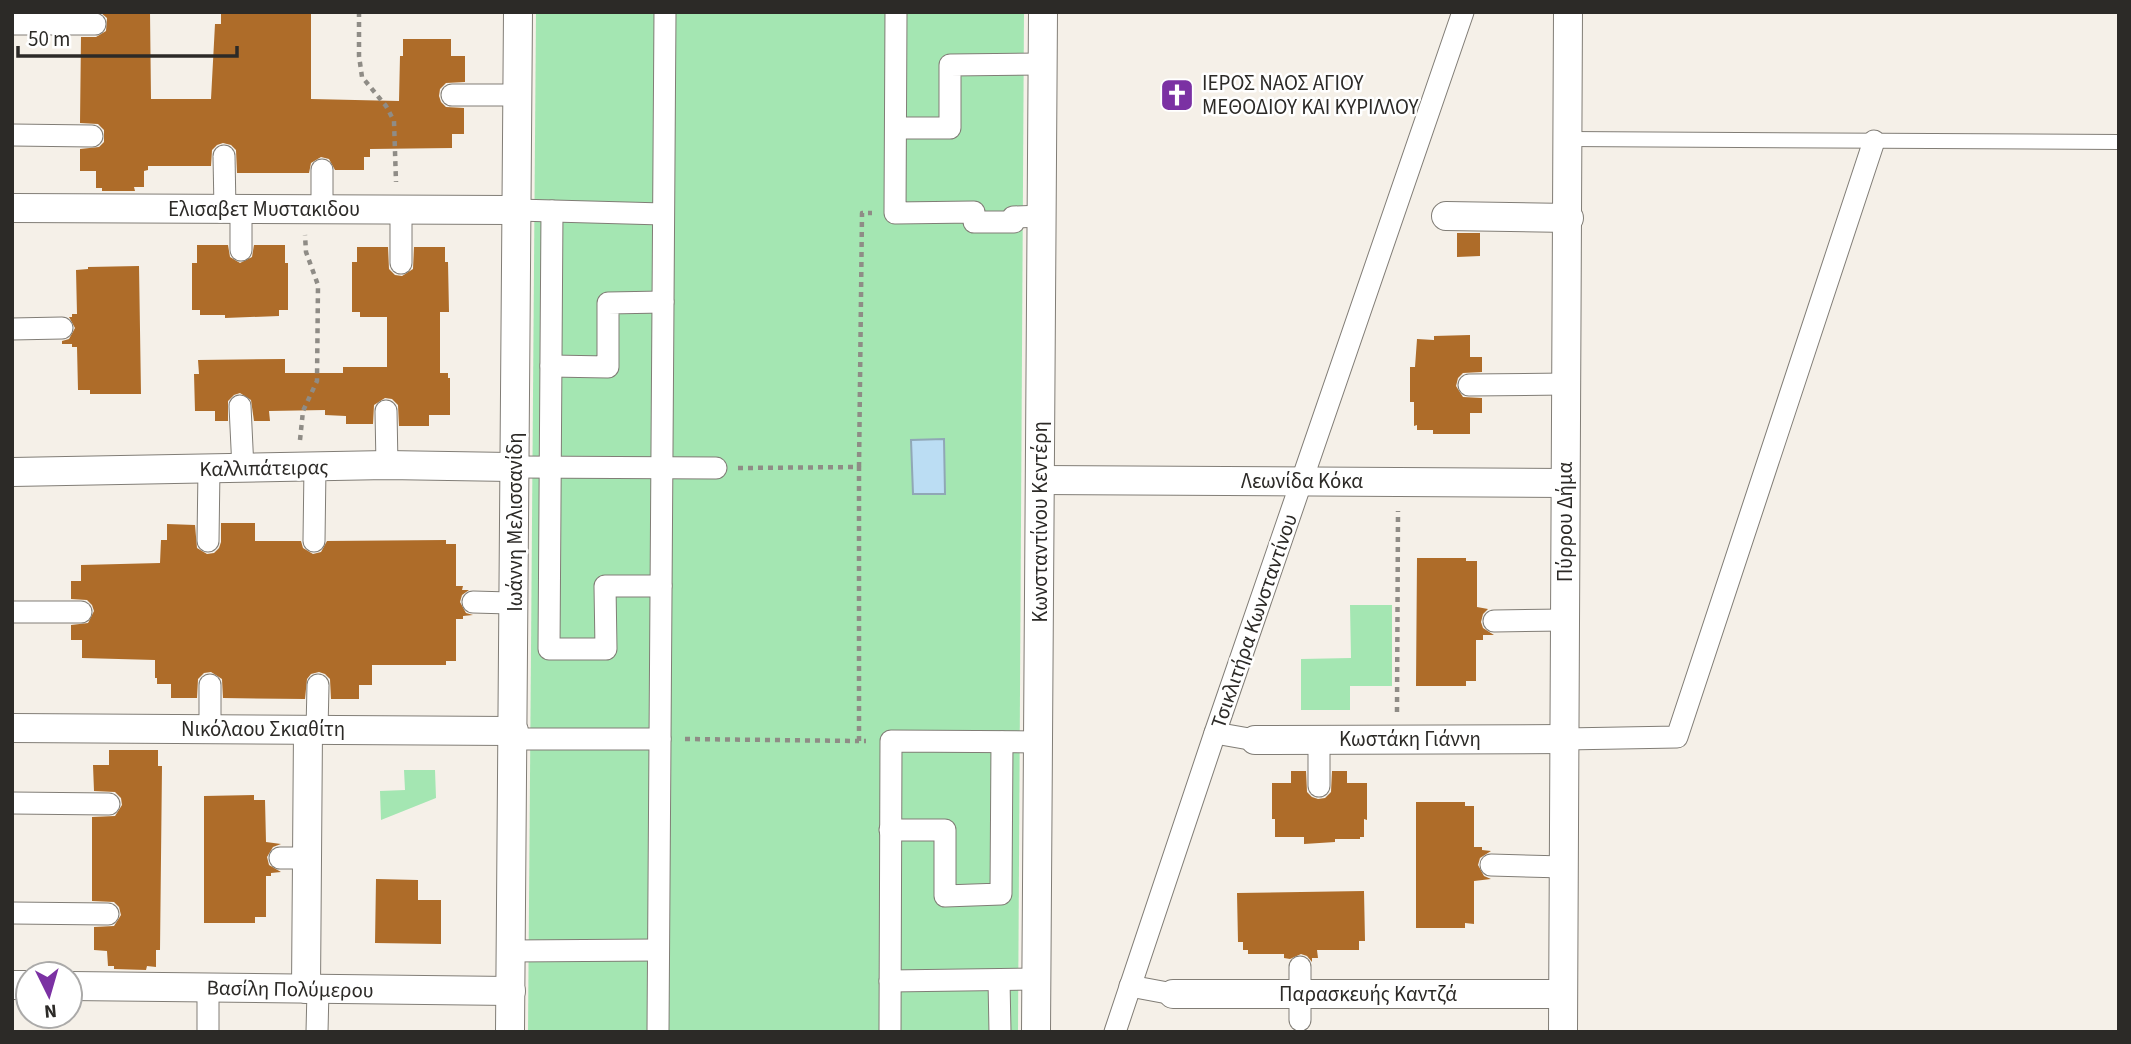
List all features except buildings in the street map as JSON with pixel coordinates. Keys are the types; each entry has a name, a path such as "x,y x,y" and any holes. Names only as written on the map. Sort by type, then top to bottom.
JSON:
{"street":[{"name":"Ιωάννη Μελισσανίδη","path":"510,1032 518,12"},
{"path":"658,1032 665,12"},
{"path":"896,12 895,213 974,212 974,222 1014,222 1013,217 1042,216"},
{"name":"Κωνσταντίνου Κεντέρη","path":"1036,1032 1043,12"},
{"name":"Τσικλιτήρα Κωνσταντίνου","path":"1115,1032 1463,12"},
{"name":"Πύρρου Δήμα","path":"1563,1032 1564,483 1569,218 1569,12"},
{"path":"12,24 95,24"},
{"path":"896,128 950,128 950,65 1043,64"},
{"path":"452,95 517,95"},
{"path":"12,135 92,136"},
{"path":"1565,739 1677,737 1874,141"},
{"path":"224,156 241,250"},
{"path":"314,209 322,170"},
{"name":"Ελισαβετ Μυστακιδου","path":"12,208 517,211"},
{"path":"399,210 401,263"},
{"path":"517,211 663,214"},
{"path":"552,211 549,649 606,649 605,586 661,586"},
{"path":"1446,216 1569,218"},
{"path":"551,366 608,367 608,303 663,302"},
{"path":"12,328 62,328"},
{"path":"1469,385 1566,384"},
{"path":"240,406 243,469"},
{"path":"386,411 387,465"},
{"name":"Καλλιπάτειρας","path":"12,472 387,465 516,467"},
{"path":"308,467 314,541"},
{"path":"516,467 716,468"},
{"path":"208,541 209,469"},
{"name":"Λεωνίδα Κόκα","path":"1040,480 1564,483"},
{"path":"473,603 515,603"},
{"path":"12,612 81,612"},
{"path":"1494,621 1564,620"},
{"path":"210,685 210,729"},
{"path":"317,1032 294,858 318,685"},
{"name":"Νικόλαου Σκιαθίτη","path":"12,728 312,730 514,735"},
{"path":"1215,733 1255,740"},
{"path":"514,735 660,739"},
{"name":"Κωστάκη Γιάννη","path":"1255,740 1565,739"},
{"path":"1319,740 1319,786"},
{"path":"890,1032 891,741 1038,742"},
{"path":"890,830 945,830 945,895 1001,894 1002,742"},
{"path":"12,803 109,804"},
{"path":"1491,865 1564,867"},
{"path":"12,913 108,914"},
{"path":"511,951 658,950"},
{"path":"890,981 1037,979"},
{"path":"999,980 1000,1032"},
{"name":"Βασίλη Πολύμερου","path":"84,986 511,991"},
{"path":"1130,986 1173,994"},
{"path":"208,988 208,1032"},
{"name":"Παρασκευής Καντζά","path":"1173,994 1563,994"}],"lane":[{"path":"1568,139 2119,142"}],"path":[{"path":"359,12 362,77 386,106 394,121 399,210"},
{"path":"308,467 299,431 303,411 317,382 317,285 306,252 314,209"},
{"path":"859,741 862,213 895,213"},
{"path":"716,468 859,467"},
{"path":"1397,739 1398,482"},
{"path":"660,739 891,741"}],"green space":[{"path":"536,12 1024,12 1018,1032 528,1032"},
{"path":"1350,605 1392,605 1392,686 1350,686 1350,710 1301,710 1301,659 1351,658"},
{"path":"404,770 435,770 436,798 381,820 380,791 405,790"}],"water":[{"path":"944,439 945,494 913,494 911,440"}],"place":[{"name":"ΙΕΡΟΣ ΝΑΟΣ ΑΓΙΟΥ ΜΕΘΟΔΙΟΥ ΚΑΙ ΚΥΡΙΛΛΟΥ","path":"1177,95"}]}
